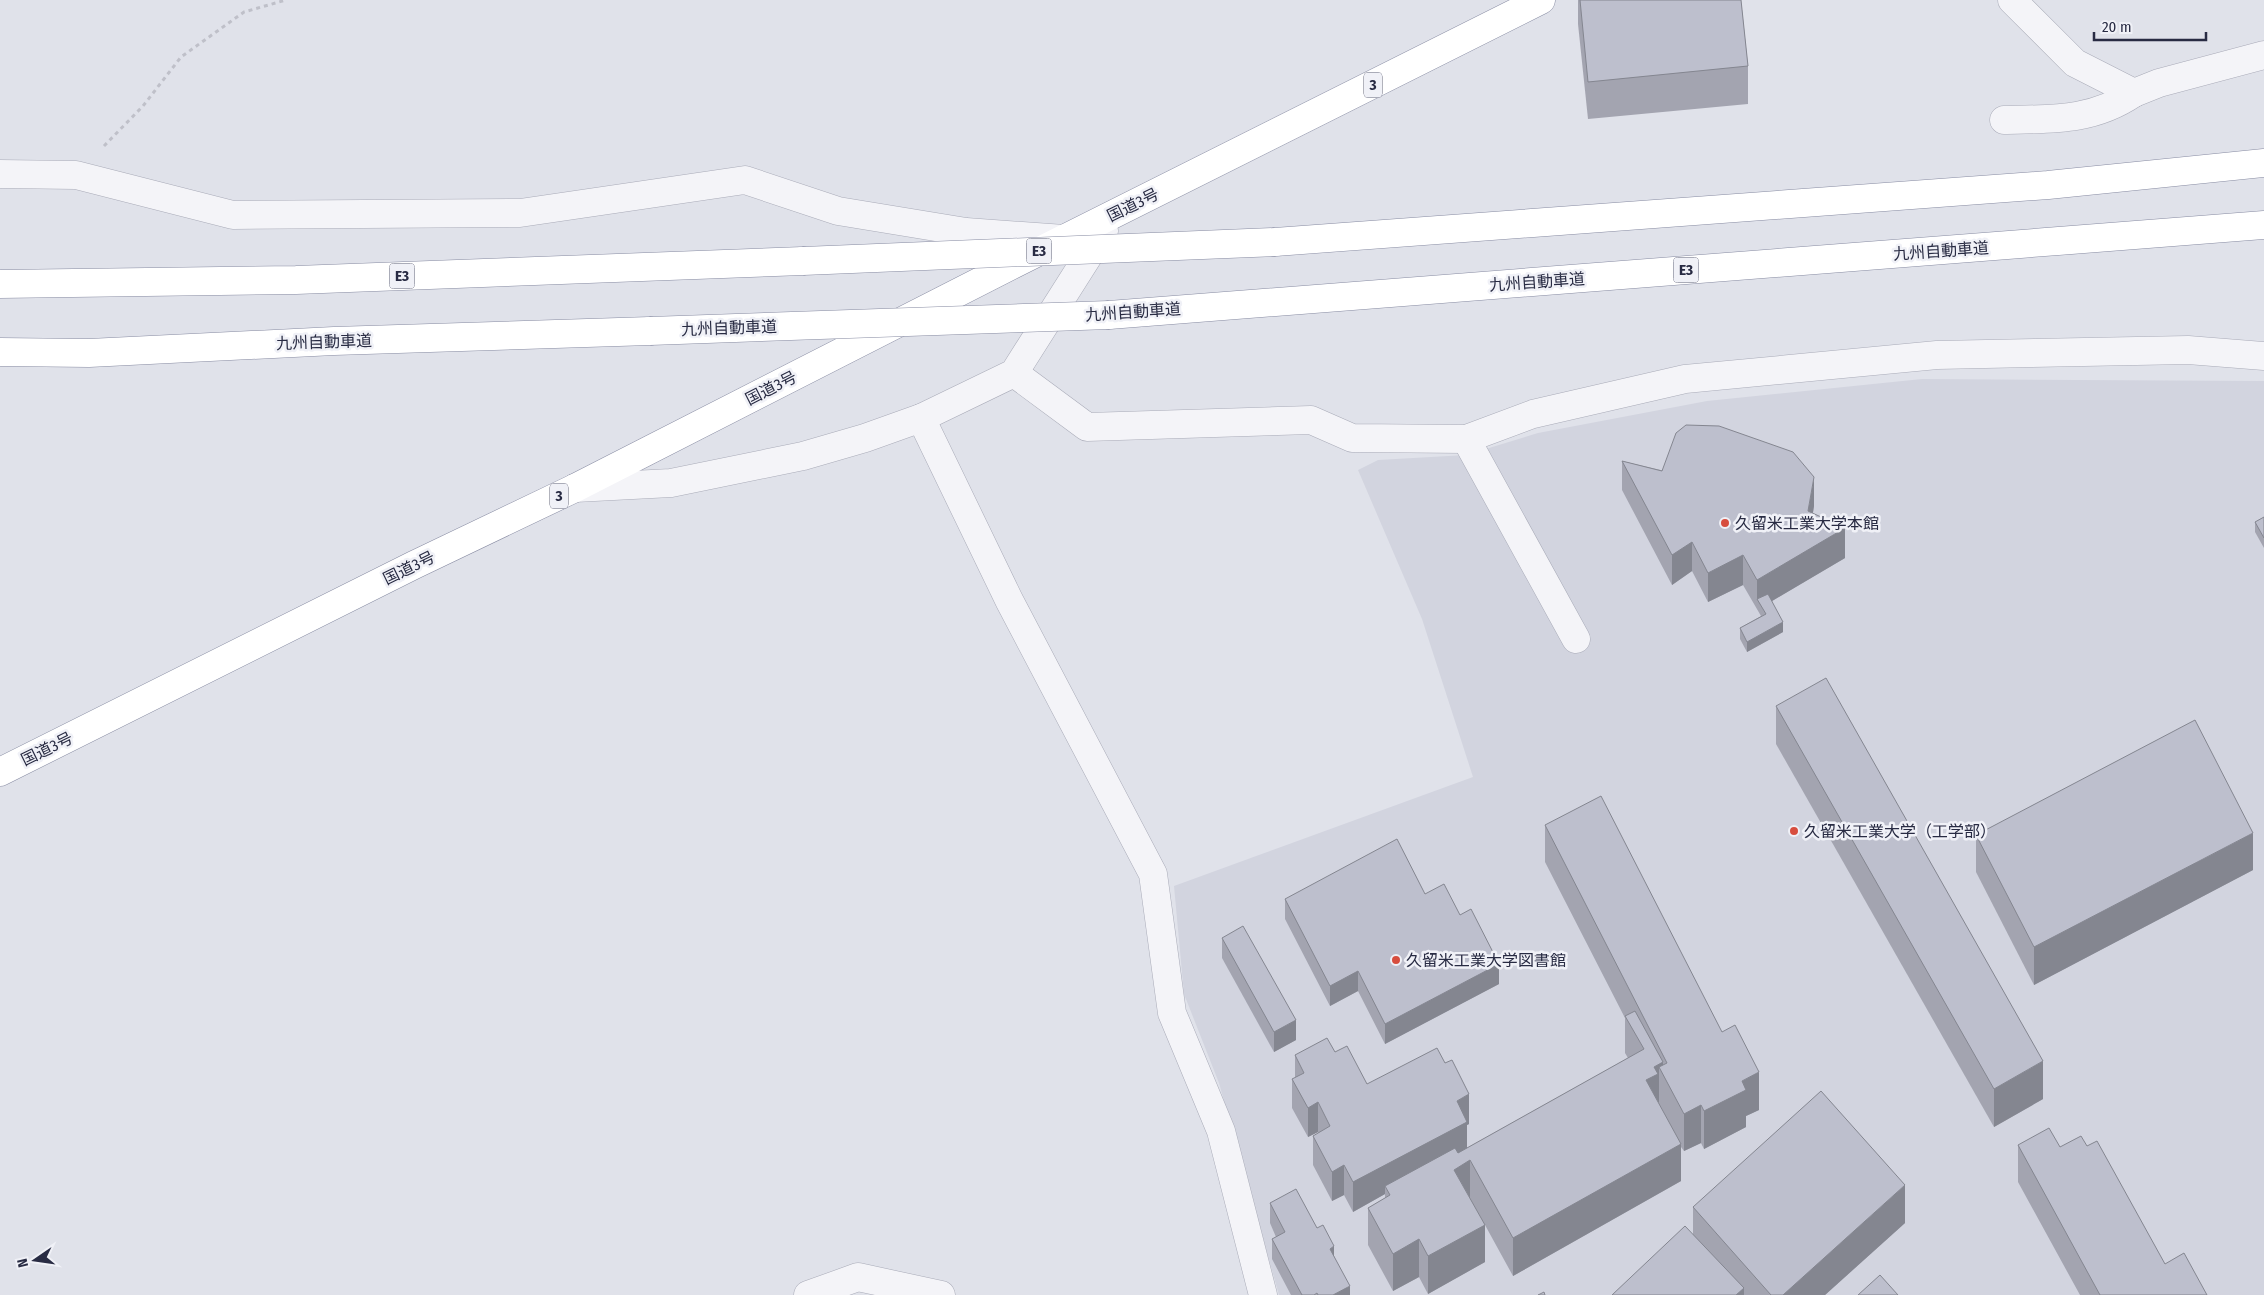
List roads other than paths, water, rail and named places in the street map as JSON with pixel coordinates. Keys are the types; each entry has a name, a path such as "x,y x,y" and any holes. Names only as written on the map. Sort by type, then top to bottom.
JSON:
{"highway":[{"name":"国道3号","path":"0,772 405,569 575,488 1064,239 1541,0"},
{"name":"E3","path":"0,284 296,280 1275,242 2048,185 2264,163"},
{"name":"九州自動車道","path":"0,352 89,353 650,330 1108,315 2264,225"}],"street":[{"path":"2012,0 2075,63 2134,92"},
{"path":"2004,120 2073,118 2118,104 2134,92 2159,82 2264,55"},
{"path":"0,174 76,175 233,215 520,214 745,180 838,211 966,232 1064,239"},
{"path":"575,488 671,483 803,456 865,438 921,418 1014,373 1115,214"},
{"path":"1014,373 1087,427 1311,420 1352,438 1466,439 1533,414 1685,379 1937,355 2188,350 2264,356"},
{"path":"921,418 1009,600 1153,874 1172,1013 1221,1131 1263,1295"},
{"path":"1466,439 1576,639"},
{"path":"808,1295 858,1277 942,1295"}],"place":[{"name":"久留米工業大学本館","path":"1725,523"},
{"name":"久留米工業大学（工学部）","path":"1794,831"},
{"name":"久留米工業大学図書館","path":"1396,960"}]}
